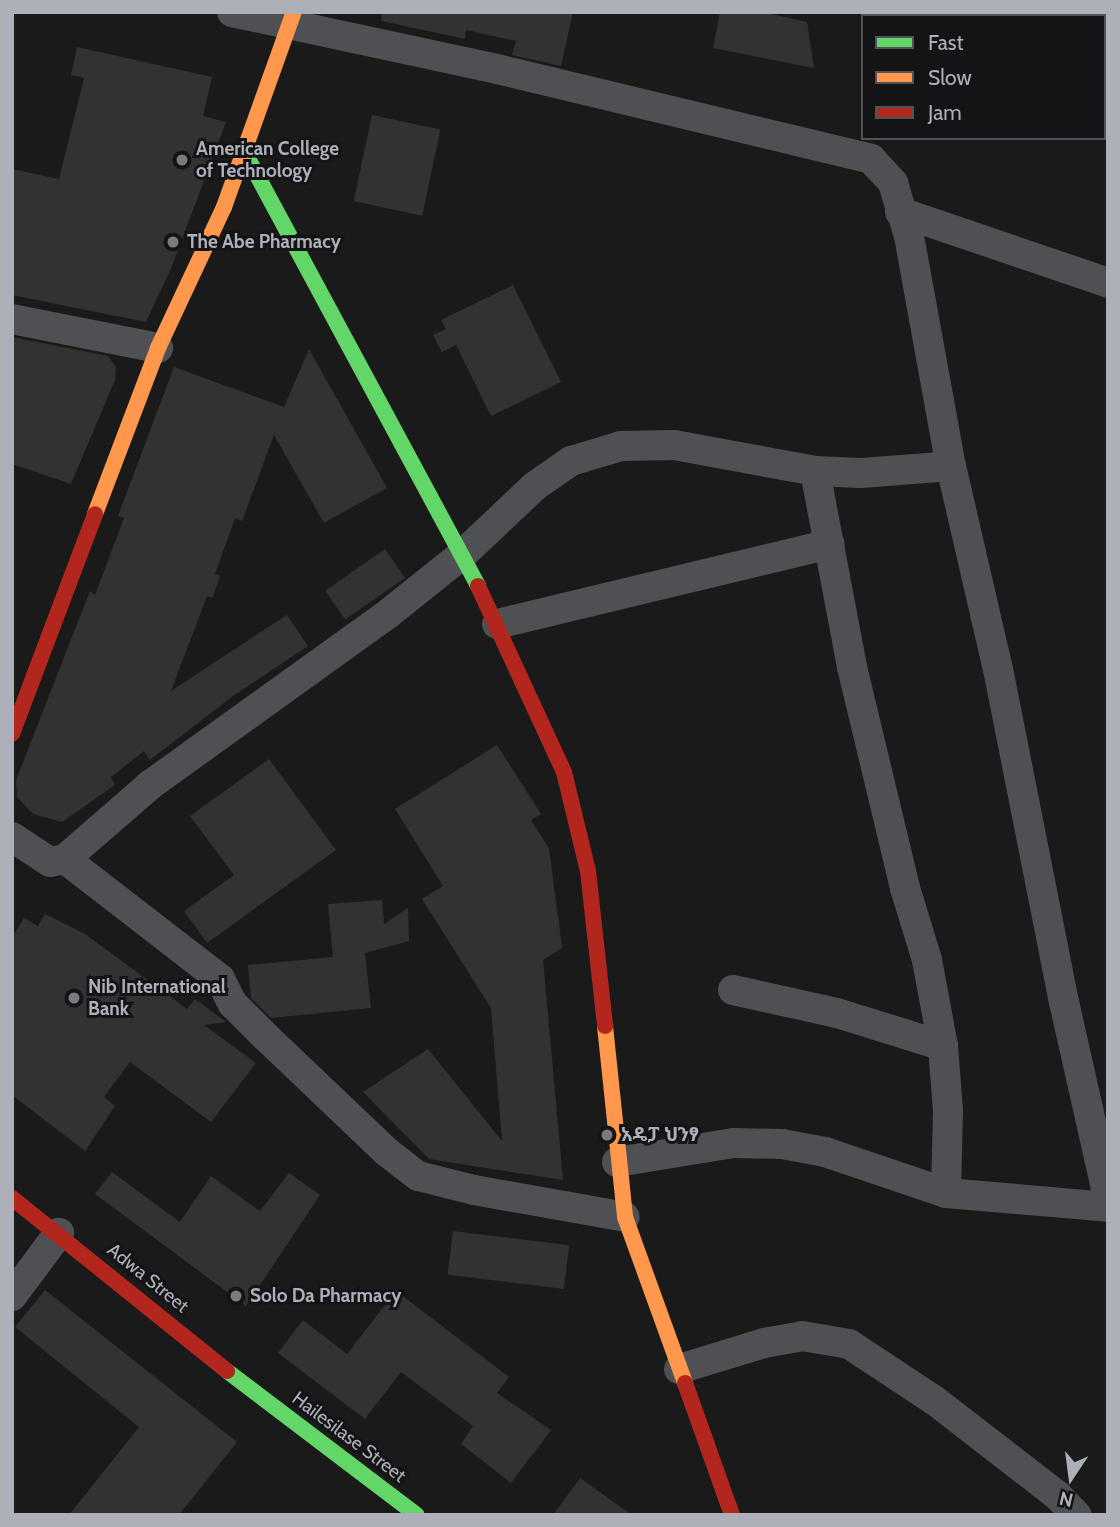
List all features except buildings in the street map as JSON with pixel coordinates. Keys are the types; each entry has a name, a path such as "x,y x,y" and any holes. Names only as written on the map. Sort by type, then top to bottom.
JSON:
{"street":[{"path":"232,12 292,19 871,159 893,183 909,236 951,466 998,669 1064,1002 1108,1198"},
{"path":"12,734 159,348 224,206 292,19"},
{"path":"244,152 463,554 564,772 588,871 617,1162 625,1217 732,1515"},
{"path":"901,212 1108,283"},
{"path":"12,319 159,348"},
{"path":"12,837 50,862 65,859 150,785 389,613 463,554 535,486 570,461 621,446 674,445 815,471 861,473 951,466"},
{"path":"815,471 852,667 905,888 928,960 943,1046 948,1111 946,1193"},
{"path":"497,625 829,544"},
{"path":"65,859 220,978 233,1004 387,1152 418,1176 474,1190 625,1217"},
{"path":"733,990 837,1013 943,1046"},
{"path":"617,1162 733,1143 782,1144 825,1152 946,1193 1108,1207"},
{"name":"Adwa Street","path":"12,1198 59,1233 255,1393"},
{"path":"12,1296 59,1233"},
{"path":"679,1369 764,1343 802,1336 849,1344 934,1400 1057,1495 1076,1515"},
{"name":"Hailesilase Street","path":"255,1393 417,1515"}],"traffic: fast":[{"path":"244,151 478,586"},
{"path":"227,1371 417,1515"}],"traffic: slow":[{"path":"95,514 158,348 224,207 294,12"},
{"path":"605,1026 625,1217 685,1383"}],"traffic: jam":[{"path":"12,734 95,514"},
{"path":"478,586 564,772 588,871 605,1026"},
{"path":"12,1198 227,1371"},
{"path":"685,1383 732,1515"}],"place":[{"name":"American College of Technology","path":"182,160"},
{"name":"The Abe Pharmacy","path":"173,242"},
{"name":"Nib International Bank","path":"74,998"},
{"name":"አዴፓ ህንፃ","path":"607,1135"},
{"name":"Solo Da Pharmacy","path":"236,1296"}]}
